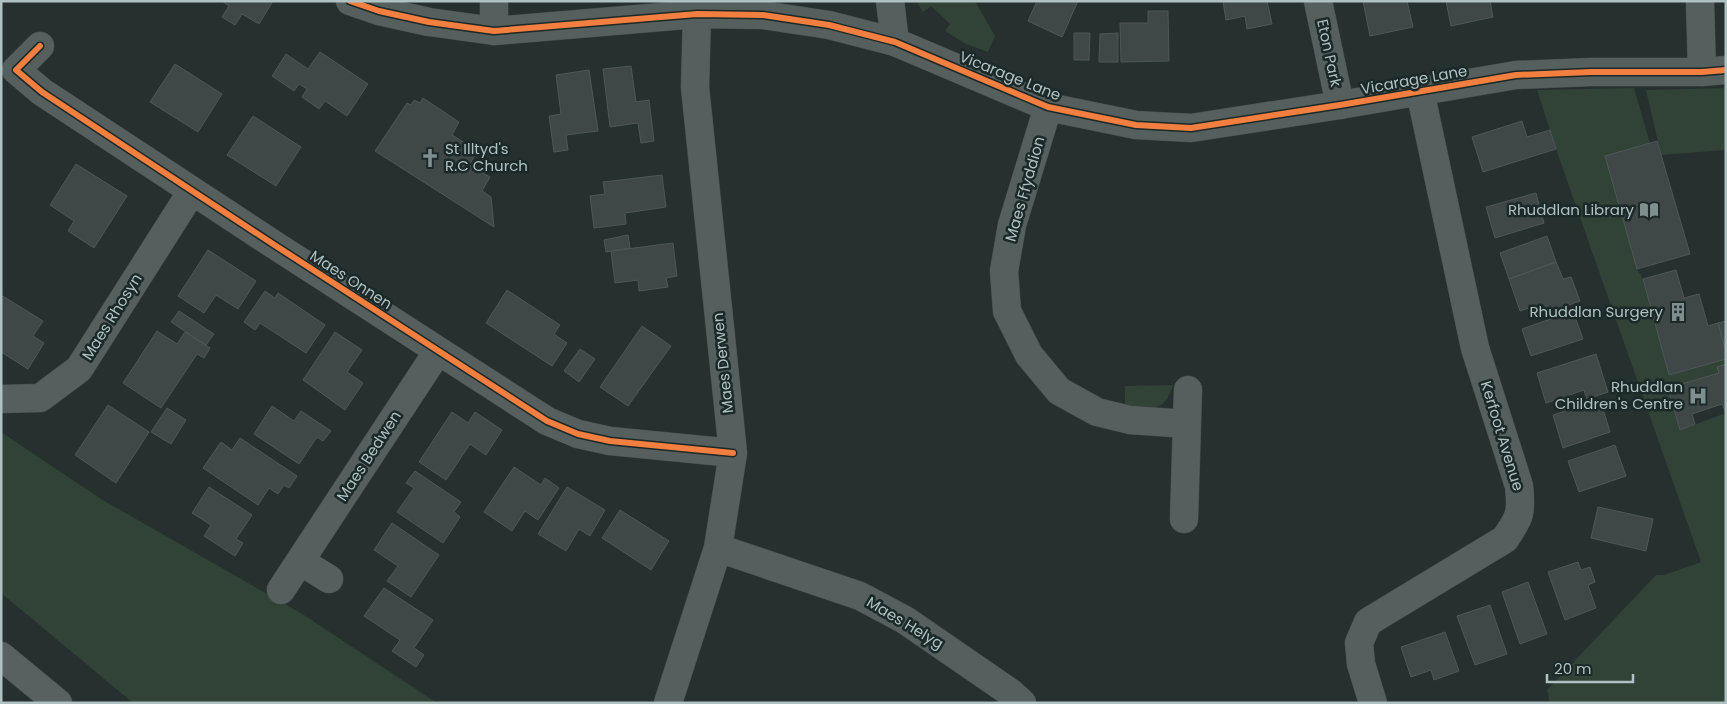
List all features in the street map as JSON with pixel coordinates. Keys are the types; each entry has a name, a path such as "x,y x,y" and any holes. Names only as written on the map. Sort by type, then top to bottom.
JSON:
{"main road":[{"path":"1,656 58,703"}],"street":[{"name":"Vicarage Lane","path":"350,1 379,11 429,22 494,31 697,14 763,15 829,25 895,42 1048,107 1136,125 1191,128 1340,106 1516,75 1714,71"},
{"path":"494,1 494,31"},
{"path":"890,1 895,42"},
{"name":"Eton Park","path":"1318,1 1340,106"},
{"path":"1700,1 1714,71"},
{"name":"Maes Derwen","path":"668,703 718,548 732,454 695,87 697,14"},
{"name":"Maes Onnen","path":"40,46 9,61 42,92 547,421 578,434 610,441 732,454"},
{"name":"Kerfoot Avenue","path":"1373,703 1361,664 1359,643 1368,622 1504,539 1516,523 1522,506 1518,486 1475,348 1420,91"},
{"name":"Maes Ffyddion","path":"1048,107 1012,225 1004,271 1008,311 1029,355 1059,390 1097,412 1130,420 1187,424"},
{"name":"Maes Rhosyn","path":"1,400 40,398 79,369 192,191"},
{"name":"Maes Bedwen","path":"281,590 438,351"},
{"path":"1184,519 1188,390"},
{"name":"Maes Helyg","path":"718,548 860,596 905,620 1011,693 1022,703"},
{"path":"300,561 329,580"}],"green space":[{"path":"916,1 975,1 995,36 988,52 966,44 945,31 950,24 931,6 923,12"},
{"path":"1634,88 1650,143 1637,269 1643,279 1669,375 1726,359 1726,364 1717,367 1719,373 1668,388 1680,430 1726,413 1726,703 1550,703 1547,690 1656,575 1664,575 1701,562 1537,90"},
{"path":"1726,88 1726,150 1661,155 1646,90"},
{"path":"1173,385 1165,401 1155,408 1125,406 1125,386"},
{"path":"1,432 101,499 304,615 437,703 133,703 1,593"}],"building":[{"path":"222,1 273,1 259,24 242,14 235,25 222,17 229,6"},
{"path":"1037,1 1078,1 1062,37 1028,21"},
{"path":"1223,1 1267,1 1272,24 1247,29 1245,16 1226,20"},
{"path":"1363,1 1407,1 1413,27 1370,36"},
{"path":"1446,1 1490,1 1493,17 1451,26"},
{"path":"1148,11 1168,11 1169,61 1121,62 1120,23 1148,23"},
{"path":"1074,33 1090,33 1089,60 1074,60"},
{"path":"1118,33 1118,62 1099,62 1100,34"},
{"path":"320,52 368,84 347,116 325,101 319,109 302,97 307,89 299,84 294,91 272,76 286,54 308,69"},
{"path":"175,64 222,94 198,132 150,102"},
{"path":"631,66 636,102 649,100 654,141 641,143 638,123 610,127 603,69"},
{"path":"589,70 598,131 566,135 568,150 554,152 549,116 561,114 556,75"},
{"name":"St Illtyd's R.C Church","path":"423,98 459,122 452,135 478,151 469,165 490,177 482,191 491,197 494,227 375,151 407,103 411,105 414,100 420,103"},
{"path":"253,116 301,147 276,186 227,155"},
{"path":"1522,121 1527,137 1550,130 1556,149 1483,172 1472,137"},
{"name":"Rhuddlan Library","path":"1657,141 1690,254 1637,269 1605,156"},
{"path":"76,164 127,196 94,248 68,231 74,221 50,205"},
{"path":"662,175 666,207 625,213 626,224 594,228 590,196 605,194 603,182"},
{"path":"1536,193 1544,223 1495,238 1486,207"},
{"path":"628,235 630,248 606,252 604,240"},
{"path":"1547,236 1556,262 1509,279 1500,253"},
{"path":"673,243 677,276 666,278 668,287 639,291 638,280 615,283 611,251"},
{"path":"208,250 256,281 238,309 216,295 204,313 178,296"},
{"path":"1556,262 1563,279 1571,277 1580,301 1533,318 1529,308 1520,311 1509,279"},
{"name":"Rhuddlan Surgery","path":"1676,270 1684,298 1699,294 1708,326 1718,323 1726,352 1726,359 1669,375 1643,279"},
{"path":"507,290 560,325 554,334 567,343 552,366 486,323"},
{"path":"265,291 275,298 278,293 325,325 306,353 260,323 255,330 244,322"},
{"path":"1,295 43,321 33,336 44,343 28,369 1,352"},
{"path":"179,311 214,334 206,345 171,322"},
{"path":"1573,311 1583,339 1531,356 1522,329"},
{"path":"1726,321 1726,352 1718,323"},
{"path":"642,326 671,346 628,406 600,387"},
{"path":"157,331 177,344 185,332 210,348 204,358 197,354 161,408 123,383"},
{"path":"335,332 362,350 347,372 363,383 345,410 303,380"},
{"path":"580,349 595,359 579,382 564,371"},
{"path":"1596,354 1608,392 1587,399 1584,390 1546,403 1537,373"},
{"name":"Rhuddlan Children's Centre","path":"1726,364 1726,413 1722,404 1692,414 1695,424 1680,430 1668,388 1719,373 1717,367"},
{"path":"1600,399 1610,432 1563,448 1553,415"},
{"path":"108,405 149,432 116,483 75,455"},
{"path":"272,406 294,421 301,411 331,431 323,441 317,437 299,464 254,434"},
{"path":"167,408 186,420 171,444 151,432"},
{"path":"452,412 468,423 475,412 502,430 486,455 470,444 446,480 419,462"},
{"path":"240,438 297,476 289,488 284,485 278,494 269,488 258,505 203,468 221,442 232,450"},
{"path":"1615,445 1626,476 1579,492 1568,461"},
{"path":"514,467 541,485 545,478 559,488 538,520 525,511 512,531 484,512"},
{"path":"415,471 461,502 454,512 460,517 443,543 397,512 414,488 406,483"},
{"path":"209,487 252,515 236,539 243,543 235,556 204,536 211,525 192,513"},
{"path":"567,487 605,510 590,536 579,529 566,551 538,534"},
{"path":"1598,507 1653,519 1646,551 1591,538"},
{"path":"620,510 669,541 651,570 602,538"},
{"path":"392,523 439,555 411,597 387,581 398,566 374,550"},
{"path":"1578,562 1581,570 1590,567 1595,582 1588,585 1596,608 1565,620 1548,572"},
{"path":"1528,582 1547,634 1520,644 1502,592"},
{"path":"384,588 433,620 414,648 424,655 416,667 392,651 400,640 364,616"},
{"path":"1490,605 1507,654 1475,665 1457,616"},
{"path":"1445,632 1459,671 1434,680 1431,670 1411,677 1401,647"}],"cycle path":[{"path":"350,1 379,11 429,22 494,31 697,14 763,15 829,25 895,42 1048,107 1136,125 1191,128 1516,75 1726,70"},
{"path":"40,46 16,70 42,92 547,421 578,434 610,441 733,453"}],"place":[{"name":"St Illtyd's R.C Church","path":"430,158"},
{"name":"Rhuddlan Library","path":"1649,210"},
{"name":"Rhuddlan Surgery","path":"1678,312"},
{"name":"Rhuddlan Children's Centre","path":"1698,396"}]}
